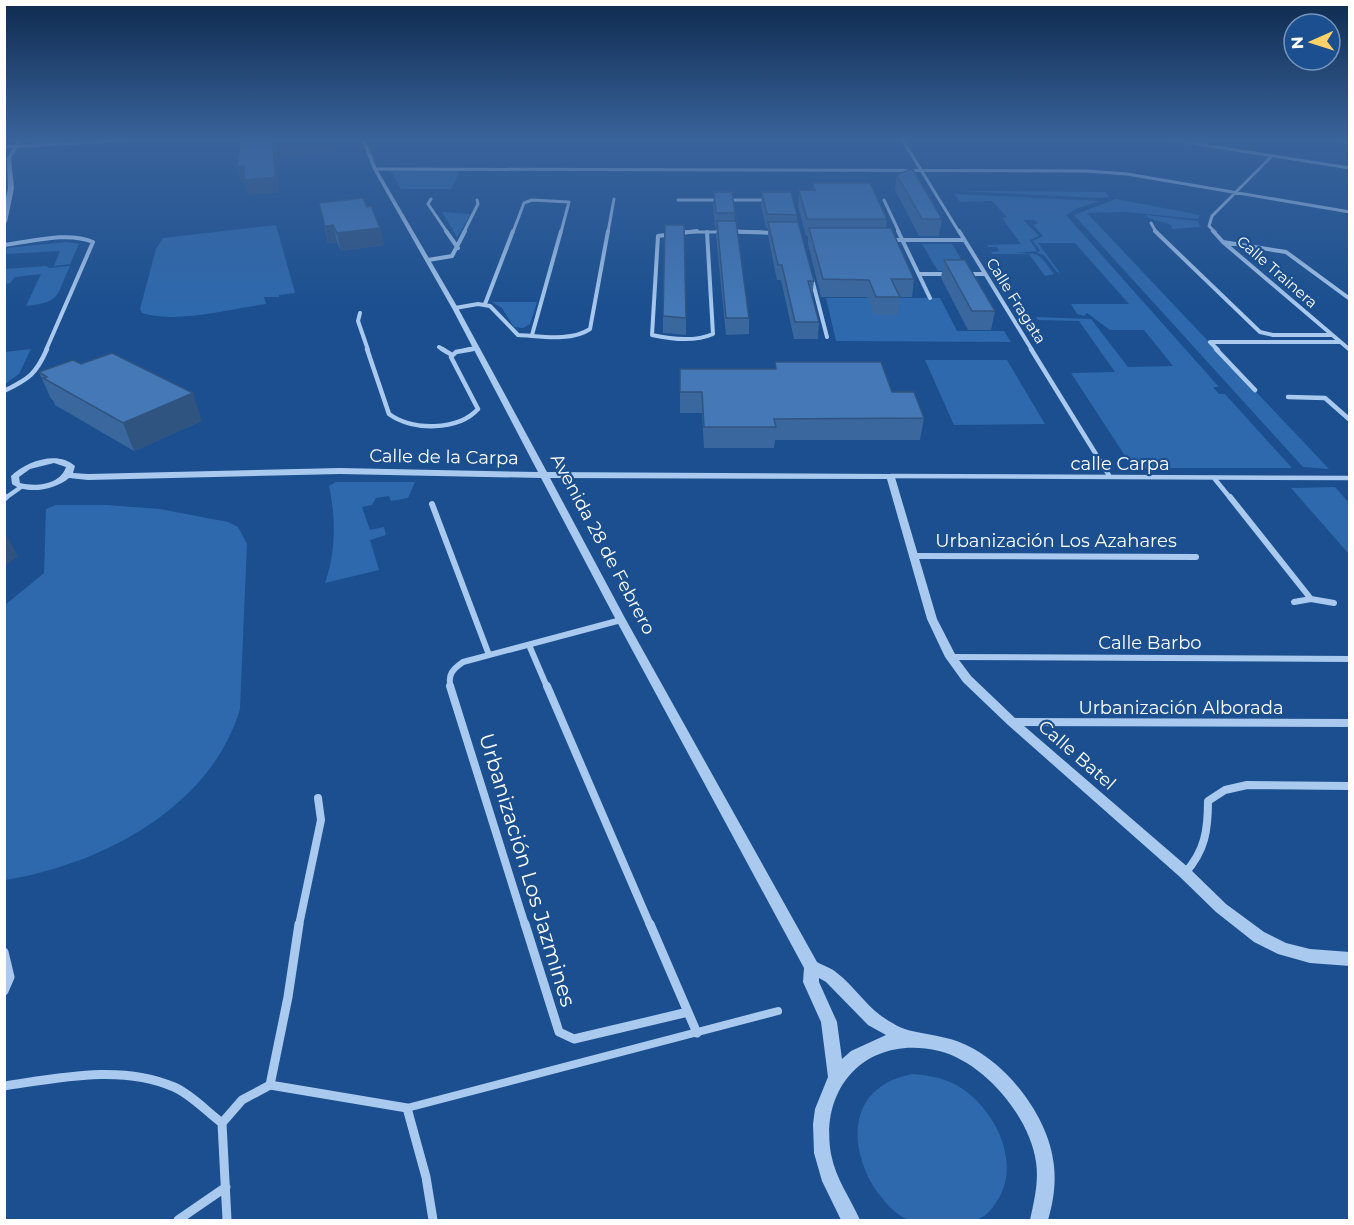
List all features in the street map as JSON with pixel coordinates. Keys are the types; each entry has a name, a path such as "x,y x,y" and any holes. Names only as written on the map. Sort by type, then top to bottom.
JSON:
{"street":[{"path":"4,222 10,195"},
{"name":"Avenida 28 de Febrero","path":"390,195 455,308 621,620 812,967 811,982 829,1022 836,1078"},
{"name":"Calle Fragata","path":"936,195 1110,477"},
{"name":"Calle Trainera","path":"1231,195 1212,216 1209,226 1223,243 1350,350"},
{"path":"1252,195 1350,212"},
{"path":"431,199 428,204 458,248"},
{"path":"455,308 485,304 499,309 511,332 518,335 579,335 589,331 614,199"},
{"path":"428,260 452,256 478,204 477,200"},
{"path":"485,304 524,202 532,200 569,202 532,335"},
{"path":"678,200 773,200"},
{"path":"884,200 930,298"},
{"path":"1151,223 1155,231 1260,332 1273,335 1332,335"},
{"path":"707,232 713,334 705,338 662,338 652,335 656,238 670,232 707,232 777,232"},
{"path":"4,245 75,238 88,239 93,242 39,366 28,380 4,391"},
{"path":"881,240 964,240"},
{"path":"1223,243 1241,243 1286,252 1350,299"},
{"path":"810,272 827,337"},
{"path":"920,274 953,274"},
{"path":"963,274 985,274"},
{"path":"360,313 358,321 389,414 399,422 446,425 463,422 477,413 477,406 452,355 439,347"},
{"path":"1255,390 1210,341 1340,342"},
{"path":"452,355 476,348"},
{"path":"1288,397 1325,398 1350,420"},
{"path":"4,500 15,476 27,467 45,461 67,463 70,466 68,475 45,486 13,483"},
{"name":"Calle de la Carpa","path":"68,475 88,477 340,471 545,475 891,476"},
{"name":"calle Carpa","path":"891,476 1350,478"},
{"name":"Calle Batel","path":"891,476 932,619 951,657 967,679 1012,722 1185,873 1221,908 1259,937 1283,950 1310,956 1350,959"},
{"path":"1214,478 1311,599"},
{"path":"432,504 489,655"},
{"name":"Urbanización Los Azahares","path":"915,556 1196,556"},
{"path":"1294,602 1311,599 1334,603"},
{"name":"Urbanización Los Jazmines","path":"621,620 457,665 452,670 449,681 559,1032 574,1039 688,1012"},
{"path":"529,645 697,1033"},
{"name":"Calle Barbo","path":"951,657 1350,659"},
{"name":"Urbanización Alborada","path":"1012,722 1350,723"},
{"path":"1185,873 1200,857 1205,841 1208,801 1225,790 1247,784 1350,786"},
{"path":"270,1085 288,997 301,911 321,820 318,798"},
{"path":"4,952 10,977 4,991"},
{"name":"Avenida 28 de Febrero","path":"812,967 831,977 874,1020 910,1039"},
{"path":"227,1221 222,1123 237,1102 270,1085 407,1108 778,1011"},
{"path":"851,1221 838,1201 827,1175 821,1148 821,1123 825,1099 836,1078 850,1062 868,1049 888,1042 910,1039 934,1041 972,1056 1000,1077 1018,1097 1032,1121 1042,1146 1047,1173 1045,1200 1039,1221"},
{"path":"4,1086 81,1076 138,1077 175,1087 222,1123"},
{"path":"407,1108 426,1177 433,1221"},
{"path":"178,1221 226,1187"}],"shaded area":[{"path":"955,195 1100,201 1078,208 1066,215 1219,387 1213,387 1219,394 1225,394 1292,468 1133,468 1071,373 1115,372 1079,321 1038,320 1036,317 1091,319 1128,367 1173,366 1144,330 1110,330 1087,313 1084,316 1077,314 1071,304 1129,304 1075,243 1038,243 1060,273 1057,272 1044,255 1038,253 1040,250 1033,241 1043,236 1033,225 1038,223 1034,220 1023,220 1039,236 1030,240 1037,251 1016,253 1031,254 1042,258 1054,274 1045,276 1029,254 992,254 991,252 999,251 997,247 987,245 1021,244 1002,218 1007,217 992,201 960,202"},
{"path":"1044,195 1109,197 1100,198"},
{"path":"1116,199 1200,215 1198,219 1126,212 1087,213 1329,469 1303,467 1074,215"},
{"path":"442,212 471,214 457,237"},
{"path":"1145,215 1198,221 1200,227 1171,229 1172,226 1169,224"},
{"path":"276,225 295,293 279,295 279,297 264,297 266,304 203,314 171,317 142,313 140,309 156,249 163,238"},
{"path":"66,242 79,244 70,264 54,266 60,251 5,254 7,248"},
{"path":"922,244 952,244 968,271 938,271"},
{"path":"46,266 49,268 70,266 59,292 46,303 26,306 41,274 15,277 10,283 5,284 5,269"},
{"path":"826,298 940,298 957,331 1004,331 1011,342 836,341"},
{"path":"492,302 537,302 530,324 523,328 514,327 502,308"},
{"path":"31,349 19,374 5,384 5,352"},
{"path":"925,360 1007,360 1045,424 954,425"},
{"path":"336,482 415,482 408,498 391,501 389,496 376,498 372,505 362,507 370,530 384,527 386,535 370,540 379,570 325,583 334,535 329,486"},
{"path":"1335,487 1349,503 1349,554 1291,488"},
{"path":"56,505 106,505 160,509 228,522 238,527 247,544 240,709 225,744 204,775 178,803 147,826 78,861 5,880 5,605 44,573 46,509"},
{"path":"912,1074 943,1079 966,1092 979,1103 999,1134 1005,1151 1007,1168 1004,1185 997,1201 983,1217 973,1220 915,1221 906,1219 885,1201 866,1173 858,1143 861,1113 868,1099 879,1088"}],"building":[{"path":"714,195 732,195 735,213 716,213"},
{"path":"763,195 792,195 797,215 767,214"},
{"path":"800,195 876,195 887,219 807,219"},
{"path":"908,195 928,195 942,219 922,219"},
{"path":"363,198 367,207 371,206 380,228 337,233 333,225 325,226 319,203"},
{"path":"717,221 736,221 749,318 726,318"},
{"path":"768,222 798,222 814,281 808,281 819,322 795,322 782,265 778,265"},
{"path":"665,225 684,225 686,318 663,316"},
{"path":"809,228 891,228 914,279 891,279 900,297 876,297 869,280 823,279"},
{"path":"944,260 965,260 995,311 972,311"},
{"path":"112,353 193,393 123,423 43,378 47,377 39,372 73,360 81,364"},
{"path":"775,362 881,362 892,392 914,392 924,418 774,419 776,427 704,427 702,392 680,392 680,369 776,369"}]}
